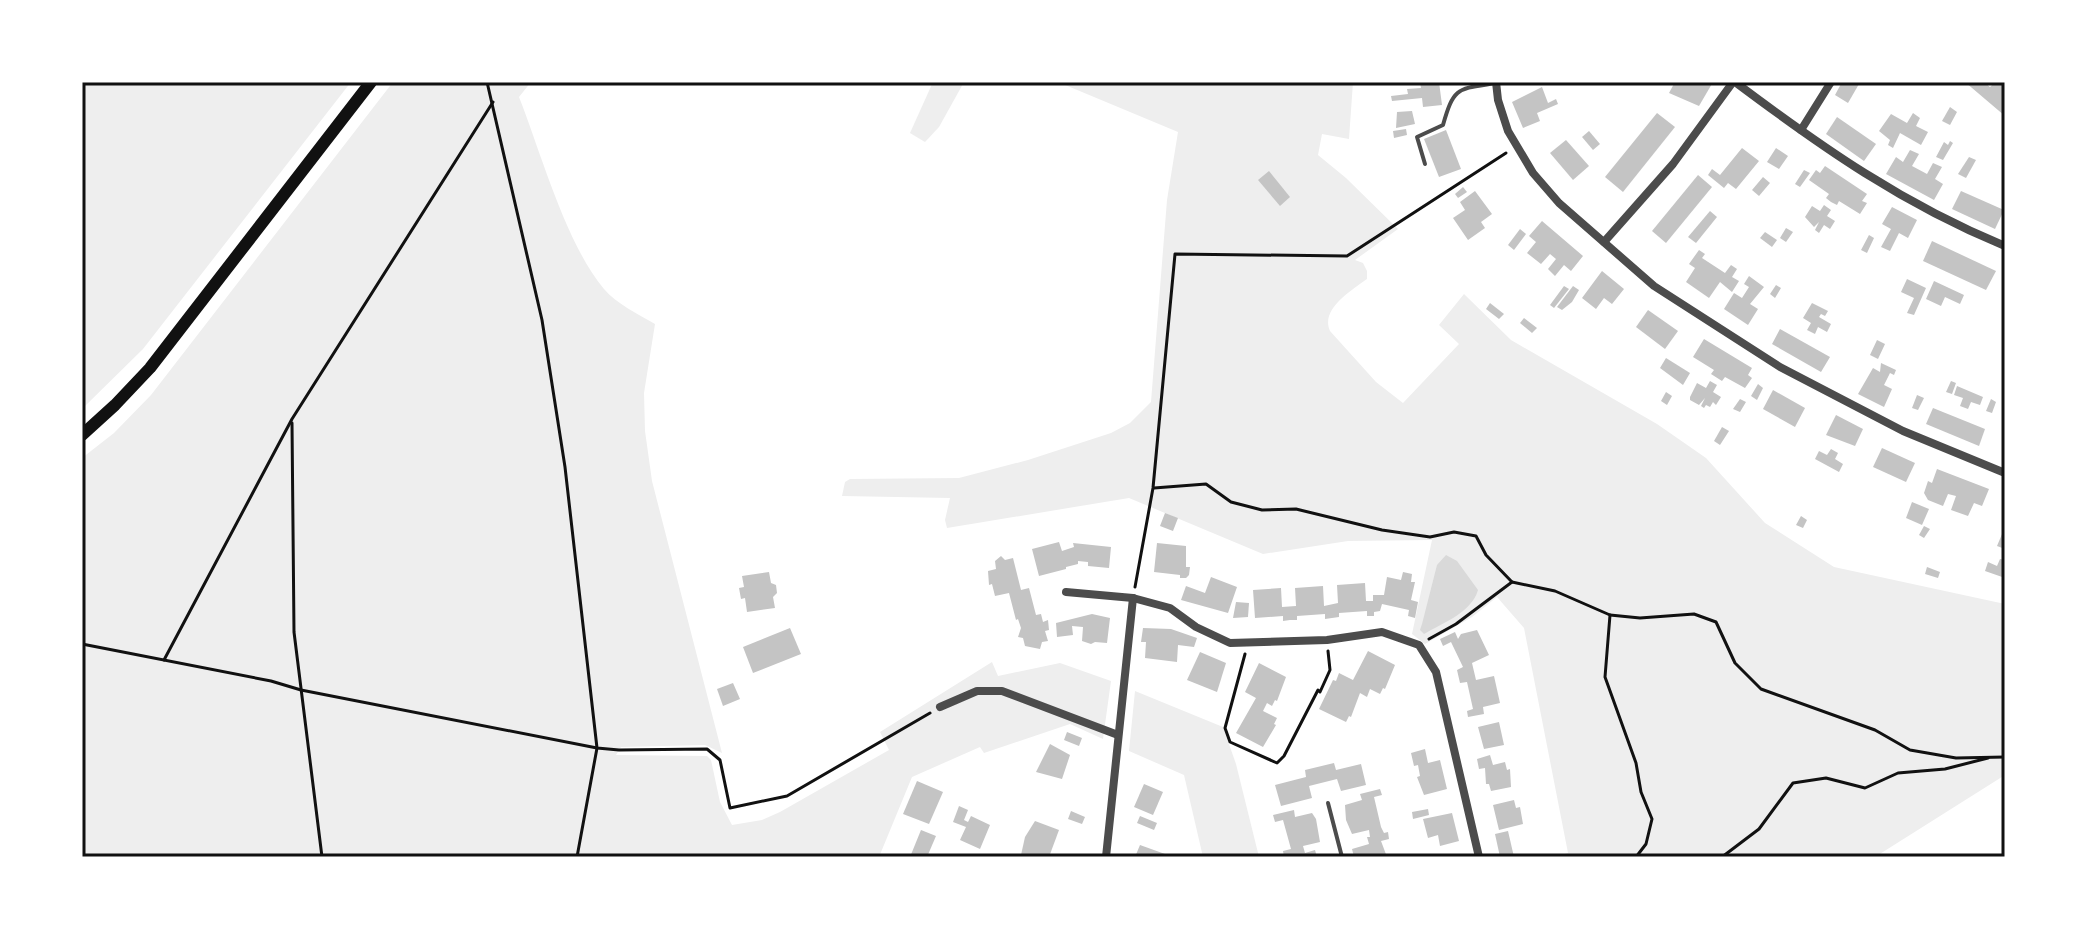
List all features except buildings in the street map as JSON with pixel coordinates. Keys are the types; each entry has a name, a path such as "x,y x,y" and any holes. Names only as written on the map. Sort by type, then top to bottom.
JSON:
{"main road":[{"path":"82,435 150,368 371,82"}],"street":[{"path":"1604,242 1673,164 1734,82 1848,164 1897,195 2005,246"},
{"path":"1801,130 1831,82"},
{"path":"1496,83 1502,115 1533,173 1559,203 1654,286 1780,367 1903,431 2005,473"},
{"path":"1066,592 1133,598 1170,608 1196,627 1230,643 1327,640 1382,632 1419,645 1436,672 1479,857"},
{"path":"1106,857 1133,598"},
{"path":"940,707 977,691 1002,691 1118,735"}],"lane":[{"path":"1425,164 1417,137 1443,125 1451,98 1456,92 1496,83"},
{"path":"1328,803 1342,857"}],"path":[{"path":"487,82 542,320 565,467 597,748 577,857"},
{"path":"164,661 292,419 493,102"},
{"path":"1133,598 1153,488 1175,254 1347,256 1516,146"},
{"path":"292,419 294,632 322,857"},
{"path":"1153,488 1206,484 1231,502 1262,510 1296,509 1382,530 1430,537 1454,532 1476,536 1486,555 1512,582 1555,591 1610,615 1640,618 1694,614 1716,622 1735,663 1761,689 1864,726 1910,750 1956,758 2005,757"},
{"path":"1419,645 1456,624 1512,582"},
{"path":"1610,615 1605,677 1636,763 1641,792 1652,819 1646,844 1636,857"},
{"path":"1248,643 1225,728 1230,742 1277,763 1284,756 1330,670 1327,640"},
{"path":"82,644 597,748 707,749 720,760 730,808 787,796 940,707"},
{"path":"1722,857 1759,829 1793,783 1826,778 1865,788 1898,773 1945,769 1998,755"}],"shaded area":[{"path":"82,82 351,82 143,349 82,409"},
{"path":"393,82 531,82 519,97 578,248 609,294 655,324 644,393 645,431 652,481 722,753 705,745 621,747 616,755 707,756 711,760 720,802 732,825 762,820 889,750 880,732 992,662 998,676 1060,663 1111,681 1103,739 1070,724 984,753 980,747 912,777 879,857 82,857 82,458 114,433 151,395"},
{"path":"933,82 964,82 939,127 925,142 910,133"},
{"path":"1058,82 1353,82 1349,139 1322,134 1318,155 1398,229 1355,260 1363,263 1367,279 1339,301 1329,315 1328,323 1330,331 1376,382 1403,403 1459,344 1439,325 1464,294 1511,340 1657,424 1706,458 1765,523 1834,567 2005,604 2005,775 1875,857 1555,857 1568,853 1524,628 1497,597 1472,617 1425,644 1412,634 1432,540 1348,541 1263,554 1129,498 947,528 945,520 950,498 842,496 845,482 850,479 959,478 1028,460 1111,433 1130,423 1151,402 1167,200 1178,132"},
{"path":"1446,555 1457,561 1478,590 1463,611 1424,634 1420,630 1437,565"},
{"path":"1135,691 1223,727 1236,764 1259,857 1203,857 1184,775 1129,751"}]}
